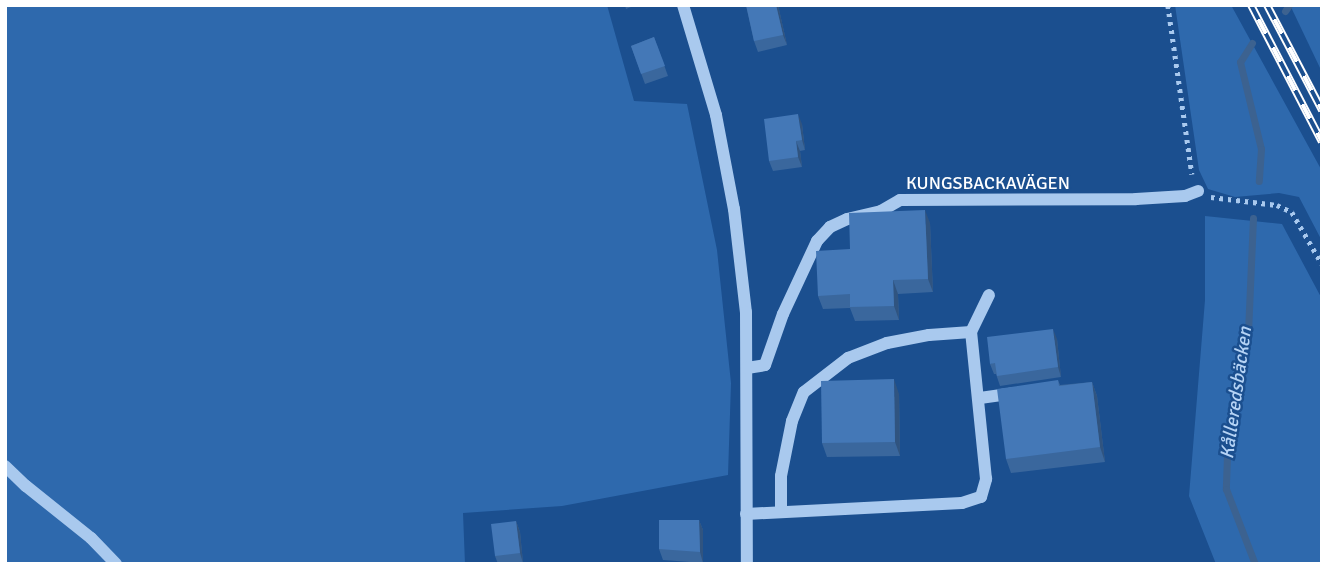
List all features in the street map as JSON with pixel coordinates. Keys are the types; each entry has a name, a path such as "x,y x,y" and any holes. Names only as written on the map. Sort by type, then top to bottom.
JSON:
{"street":[{"path":"683,5 716,115 734,209 746,312 747,564"},
{"name":"KUNGSBACKAVÄGEN","path":"747,368 765,365 783,314 817,241 830,227 847,219 881,211 900,200 1136,199 1185,196 1198,191"},
{"path":"746,514 962,503 981,497 986,479 980,398 971,332 989,295"},
{"path":"781,512 781,476 792,421 804,392 848,358 887,343 929,335 971,332"},
{"path":"980,398 1031,390"},
{"path":"5,466 92,538 116,564"}],"path":[{"path":"1168,5 1189,162 1198,191 1224,201 1277,205 1292,212 1322,264"}],"shaded area":[{"path":"5,5 607,5 634,101 687,104 717,250 731,383 728,475 562,506 463,513 465,564 5,564"},
{"path":"1175,5 1231,5 1322,171 1322,241 1299,197 1279,193 1235,197 1208,189 1199,170"},
{"path":"1290,5 1322,5 1322,71 1321,70"},
{"path":"1205,216 1282,224 1322,299 1322,564 1216,564 1189,496 1205,300"}],"building":[{"path":"746,5 776,5 783,35 754,41"},
{"path":"654,37 665,66 641,74 631,46"},
{"path":"798,114 802,140 796,141 798,157 769,161 764,119"},
{"path":"925,210 928,279 893,280 894,306 850,307 850,294 818,296 816,251 850,249 849,213"},
{"path":"1053,329 1058,367 997,376 995,363 990,364 987,337"},
{"path":"894,379 895,442 822,443 821,381"},
{"path":"1058,380 1059,386 1092,382 1100,447 1006,459 997,389"},
{"path":"659,520 699,520 700,552 659,549"},
{"path":"516,521 520,553 495,556 491,524"}],"waterway":[{"name":"Kålleredsbäcken","path":"1285,11 1289,5"},
{"name":"Kålleredsbäcken","path":"1252,43 1240,62 1261,149 1259,181"},
{"name":"Kålleredsbäcken","path":"1253,218 1248,333 1227,455 1226,489 1255,564"}],"railway":[{"path":"1251,5 1322,142"},
{"path":"1267,5 1322,110"}]}
